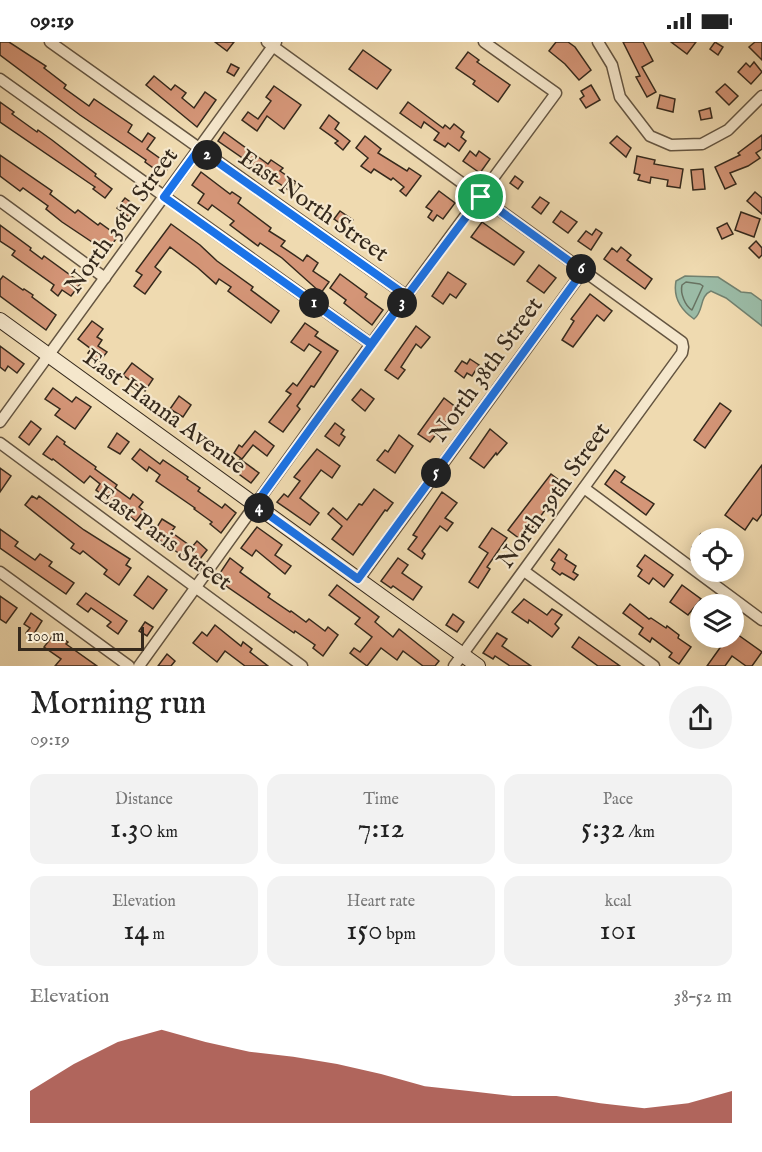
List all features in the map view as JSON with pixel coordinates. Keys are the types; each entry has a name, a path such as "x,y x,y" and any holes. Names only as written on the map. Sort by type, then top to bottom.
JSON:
{"street":[{"name":"East North Street","path":"50,42 407,296"},
{"path":"139,666 371,344 556,93 484,42"},
{"path":"598,42 612,65 620,97 650,136 671,146 702,144 728,130 762,96"},
{"name":"North 36th Street","path":"0,422 199,149 272,44"},
{"path":"272,44 583,271"},
{"path":"0,79 371,344"},
{"path":"0,201 105,278"},
{"name":"North 39th Street","path":"458,660 682,353 682,342 583,271"},
{"name":"North 38th Street","path":"358,579 583,271"},
{"name":"East Hanna Avenue","path":"0,320 358,579 458,660 478,666"},
{"name":"East Paris Street","path":"0,443 302,666"},
{"path":"584,488 762,620"},
{"path":"524,571 654,666"},
{"path":"0,573 129,666"}],"water":[{"path":"685,276 718,277 741,292 751,293 762,301 762,326 726,298 711,291 705,296 694,319 685,312 677,298 676,281"}],"building":[{"path":"0,42 9,42 46,66 44,68 66,85 64,88 89,106 94,99 132,125 128,132 142,142 148,133 155,138 147,149 161,159 168,150 177,156 163,175 145,162 146,160 80,115 0,55"},
{"path":"215,42 234,42 227,51"},
{"path":"556,42 568,42 575,47 591,70 579,80 549,51"},
{"path":"623,42 643,42 653,61 642,67 656,92 647,97 636,77 640,76"},
{"path":"671,42 696,42 687,54"},
{"path":"715,42 723,47 718,55 710,49"},
{"path":"755,42 762,42 762,60 749,47"},
{"path":"363,50 391,70 377,89 349,69"},
{"path":"468,52 479,60 477,62 510,85 498,102 473,84 475,81 456,68"},
{"path":"754,62 762,72 751,84 738,72 746,63 750,67"},
{"path":"231,64 239,68 234,76 227,72"},
{"path":"154,76 171,90 175,85 186,93 182,98 194,108 205,92 216,100 197,127 146,85"},
{"path":"725,84 738,96 729,105 716,92"},
{"path":"591,85 600,100 586,108 580,99 584,96 581,91"},
{"path":"274,86 301,105 284,129 267,116 257,131 242,120 248,112 258,119 271,101 266,97"},
{"path":"660,95 675,99 673,112 657,108"},
{"path":"0,102 14,112 12,114 52,140 96,174 95,176 112,189 105,198 93,189 95,187 0,122"},
{"path":"408,102 443,128 445,125 450,129 454,124 464,132 461,137 466,141 459,151 448,143 445,147 434,140 439,133 424,122 421,128 400,113"},
{"path":"710,108 712,118 701,120 699,111"},
{"path":"329,115 339,123 335,129 350,141 343,150 335,143 338,141 320,128"},
{"path":"224,132 268,164 271,160 283,168 280,171 296,182 290,191 274,180 272,183 266,179 269,174 218,141"},
{"path":"762,135 762,149 756,153 760,158 730,173 736,184 725,189 715,167 740,155 738,153"},
{"path":"365,136 381,149 378,153 407,171 409,168 421,176 406,196 400,191 404,187 393,178 391,180 374,169 371,173 361,166 368,158 356,148"},
{"path":"617,136 631,148 626,157 610,143"},
{"path":"470,151 476,156 479,151 490,159 480,173 463,161"},
{"path":"0,155 52,191 50,194 75,213 78,210 118,236 107,252 62,222 46,209 48,206 23,188 20,191 0,176"},
{"path":"637,156 655,160 654,164 683,169 680,188 667,186 668,180 651,177 650,183 638,180 640,175 634,173"},
{"path":"703,169 705,189 693,190 691,170"},
{"path":"201,172 230,194 232,192 241,198 238,203 271,228 269,231 285,241 281,246 303,261 307,255 318,263 313,271 329,282 321,293 282,258 260,243 258,246 230,225 234,221 212,205 208,210 198,203 204,194 192,185"},
{"path":"515,176 523,182 518,189 510,183"},
{"path":"439,191 455,203 443,219 437,215 433,221 428,217 432,211 426,207"},
{"path":"755,192 762,198 762,214 747,201"},
{"path":"540,197 549,203 541,214 532,207"},
{"path":"125,198 137,207 129,217 117,208"},
{"path":"340,211 353,220 347,228 334,219"},
{"path":"561,211 577,222 568,233 553,222"},
{"path":"741,212 760,219 754,237 735,230"},
{"path":"482,222 524,252 514,265 471,237"},
{"path":"727,223 733,234 722,239 717,228"},
{"path":"171,224 253,287 251,290 279,311 271,323 228,291 231,287 219,279 216,284 170,247 155,267 161,272 145,294 134,286 142,275 136,271"},
{"path":"0,225 42,259 44,256 81,283 71,296 62,290 58,296 51,290 54,285 12,255 15,251 0,241"},
{"path":"596,229 602,233 591,250 578,241 586,231 592,235"},
{"path":"756,241 762,248 762,255 759,258 749,248"},
{"path":"621,247 631,255 627,260 652,279 645,289 604,259 612,248 617,252"},
{"path":"539,265 556,278 544,293 527,281"},
{"path":"448,272 466,284 456,298 450,294 443,304 432,296"},
{"path":"340,274 367,294 365,297 383,310 372,325 344,303 346,300 330,288"},
{"path":"3,276 33,295 32,297 56,315 46,330 0,296 0,280"},
{"path":"590,294 612,311 604,321 597,315 573,347 562,340 574,321 571,319"},
{"path":"92,321 103,329 97,337 102,340 98,346 107,352 100,361 88,353 91,349 78,339"},
{"path":"305,323 318,332 315,336 338,351 314,387 311,386 297,406 300,409 283,432 269,422 291,394 286,391 293,383 297,386 321,352 309,344 304,351 291,342"},
{"path":"416,326 430,337 421,348 416,344 401,367 405,370 398,379 385,370"},
{"path":"0,346 24,364 17,373 8,366 5,371 0,367"},
{"path":"470,359 479,365 472,376 467,373 464,378 455,371 462,361 467,364"},
{"path":"132,363 153,379 145,391 123,375"},
{"path":"53,388 72,402 76,397 91,407 75,429 55,415 60,409 45,399"},
{"path":"361,389 374,399 365,411 352,400"},
{"path":"179,396 191,405 183,417 170,409"},
{"path":"444,398 457,408 430,442 418,434"},
{"path":"720,403 731,411 705,448 694,440"},
{"path":"31,421 41,429 29,445 19,437"},
{"path":"335,423 344,430 341,434 345,437 339,446 325,436"},
{"path":"490,429 507,443 484,468 470,458"},
{"path":"255,431 274,446 267,456 253,445 242,459 234,453 239,445 242,447"},
{"path":"117,433 129,442 120,454 108,447"},
{"path":"399,435 413,446 395,473 377,460 385,450 388,452"},
{"path":"57,436 117,485 115,488 130,499 133,494 143,502 139,507 144,511 136,521 96,490 100,484 90,476 84,483 43,454"},
{"path":"140,449 160,464 163,460 188,477 187,479 200,488 198,491 222,508 225,504 236,513 221,533 195,508 156,481 160,475 149,467 147,471 132,459"},
{"path":"317,449 340,466 332,478 321,470 300,498 319,513 310,525 277,502 284,494 288,497 300,481 294,477"},
{"path":"240,459 259,473 251,483 232,469"},
{"path":"762,465 762,514 757,521 753,518 745,530 725,515"},
{"path":"0,468 11,476 0,492"},
{"path":"615,470 625,477 621,482 654,504 646,515 605,484"},
{"path":"551,474 564,484 532,528 529,526 520,539 508,530"},
{"path":"374,489 393,503 387,511 385,510 353,555 332,539 342,526 328,514 333,508 347,520"},
{"path":"442,492 457,503 445,518 453,523 447,531 440,526 422,551 425,554 422,559 408,549 417,537 413,535"},
{"path":"32,496 37,499 39,496 84,530 130,559 126,565 131,568 119,585 104,574 107,570 83,551 80,554 71,548 74,544 25,505"},
{"path":"162,519 175,527 171,532 192,547 197,541 207,550 196,564 152,535"},
{"path":"257,527 282,545 275,555 291,566 285,574 256,550 252,556 241,548"},
{"path":"492,528 507,538 487,567 490,569 478,588 469,582 488,553 479,547"},
{"path":"0,529 18,542 15,546 35,560 40,554 52,562 49,566 74,583 66,594 0,548"},
{"path":"559,549 567,555 565,559 576,566 573,572 578,575 574,580 552,569 555,563 551,560"},
{"path":"645,555 673,575 664,587 653,578 649,584 638,576 642,570 637,566"},
{"path":"230,558 243,568 240,572 270,594 268,597 306,622 309,619 325,631 328,627 338,635 323,656 313,648 315,645 216,579"},
{"path":"398,558 408,565 402,573 422,587 413,600 393,586 391,588 381,581"},
{"path":"148,576 167,590 153,609 134,595"},
{"path":"337,585 379,617 375,622 393,637 399,629 439,661 435,666 423,666 403,651 397,660 381,648 367,666 350,653 354,648 360,652 372,637 355,624 360,618 329,595"},
{"path":"682,585 694,594 690,594 688,615 670,602"},
{"path":"86,593 127,621 118,634 107,626 111,622 91,608 88,612 77,604"},
{"path":"0,596 17,608 6,623 0,619"},
{"path":"524,599 547,615 552,609 562,615 555,624 559,628 552,637 529,620 528,623 512,612"},
{"path":"630,604 649,619 651,618 666,628 667,626 690,648 679,664 669,657 672,653 652,638 650,642 639,634 643,628 623,613"},
{"path":"31,613 42,621 32,637 26,633 30,628 24,624"},
{"path":"453,614 464,622 457,632 446,625"},
{"path":"145,622 153,627 147,636 139,631"},
{"path":"215,625 241,646 243,642 252,649 250,652 268,666 245,666 225,651 217,662 193,643 202,632 207,636"},
{"path":"55,633 68,642 66,644 97,666 55,666 61,659 44,647"},
{"path":"497,633 507,639 502,646 531,666 510,666 495,656 493,659 483,653"},
{"path":"579,637 620,666 598,666 572,647"},
{"path":"744,639 762,652 752,666 746,666 732,656 725,666 707,666 720,648 744,648"},
{"path":"167,654 175,661 171,666 158,666"}],"route":[{"path":"481,197 407,296 371,344 164,197 199,149 407,296 255,505 358,579 583,271 481,197"}]}
